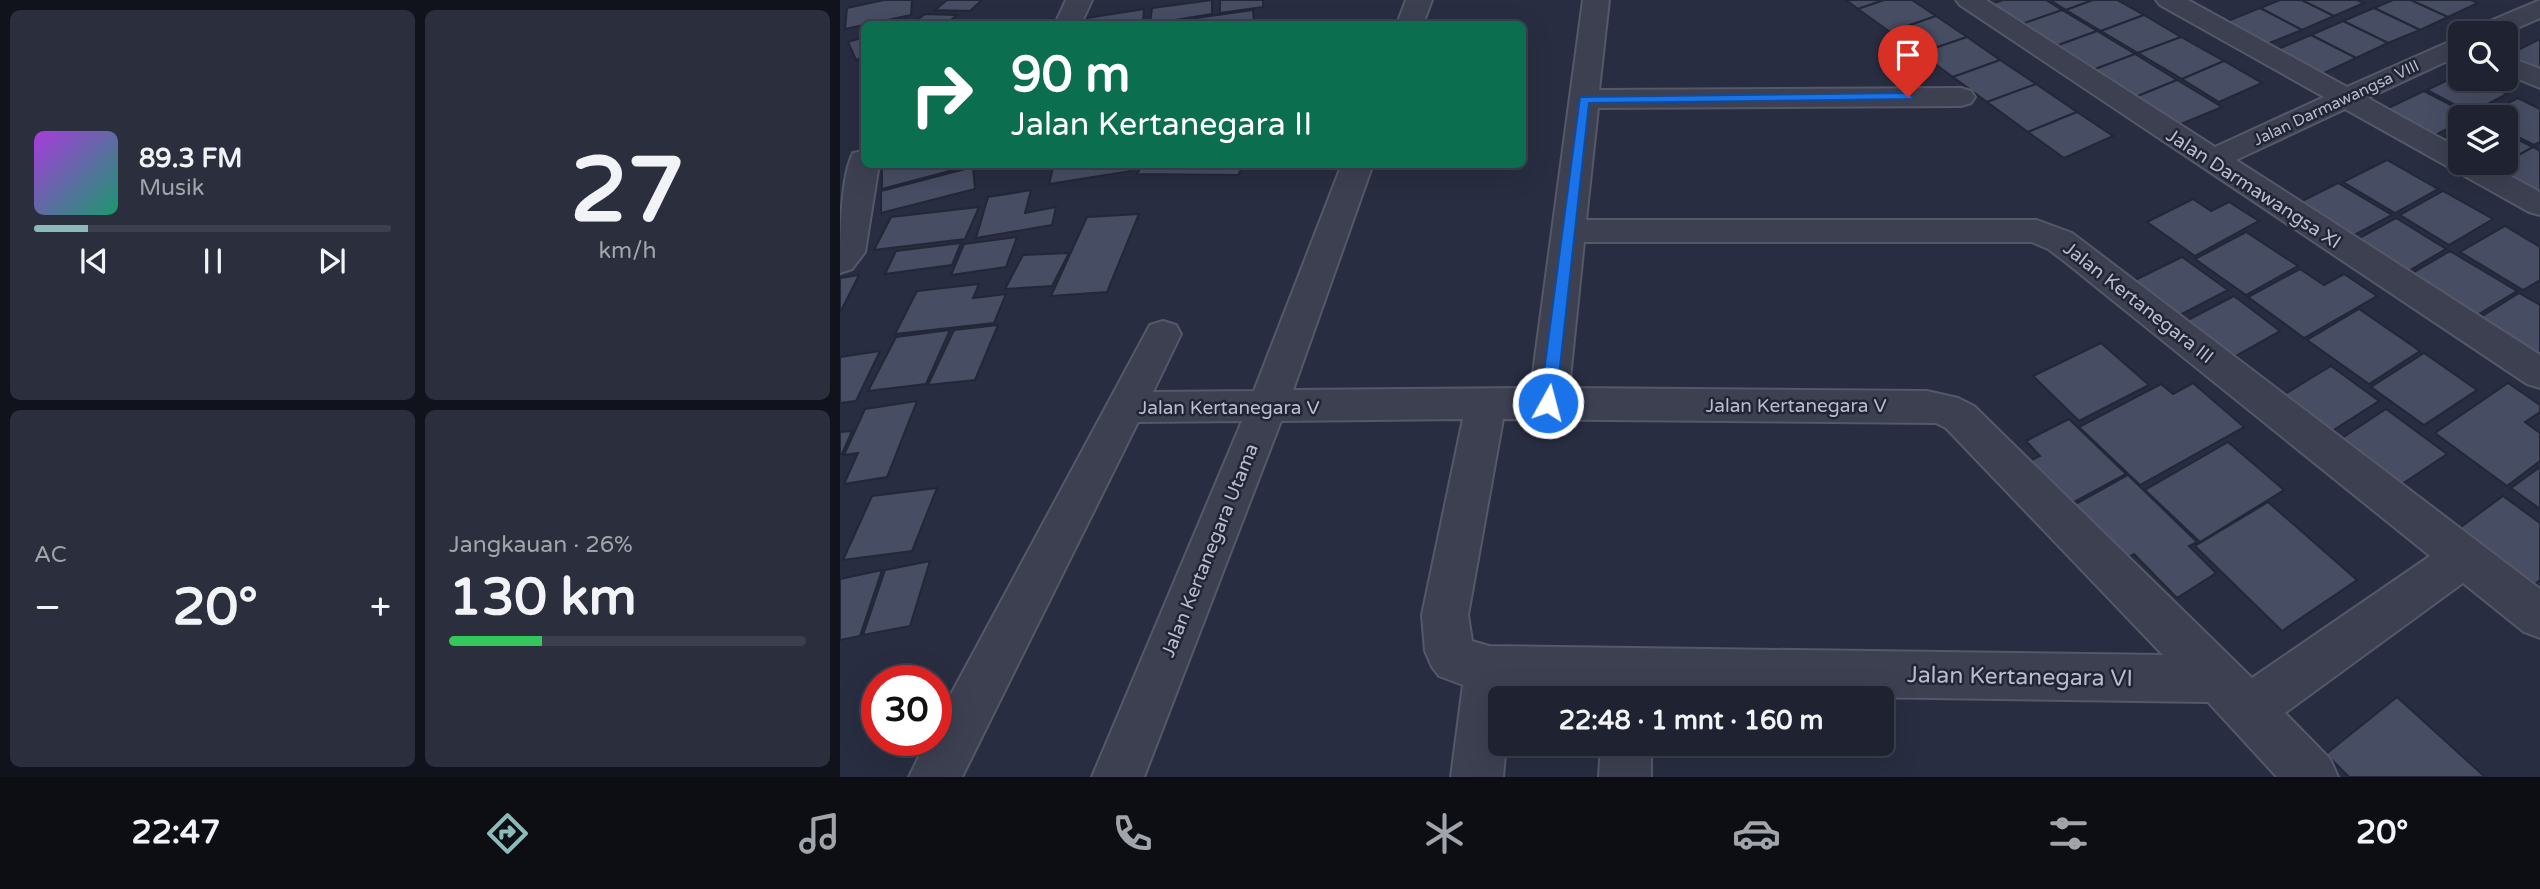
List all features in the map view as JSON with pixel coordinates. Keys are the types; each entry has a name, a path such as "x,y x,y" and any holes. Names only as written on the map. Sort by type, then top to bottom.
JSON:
{"street":[{"path":"1069,21 1079,0"},
{"path":"1411,21 1419,0"},
{"path":"1548,403 1596,0"},
{"name":"Jalan Darmawangsa XI","path":"1969,0 2540,374"},
{"path":"2185,2 2346,98 2448,154"},
{"path":"2511,21 2540,8"},
{"name":"Jalan Darmawangsa VIII","path":"2212,160 2448,51"},
{"path":"2518,70 2540,80"},
{"path":"1584,99 1961,96"},
{"path":"840,167 861,161"},
{"path":"840,261 848,252 863,168"},
{"name":"Jalan Kertanegara Utama","path":"1118,777 1267,407 1356,168"},
{"path":"2486,175 2540,205"},
{"name":"Jalan Kertanegara III","path":"1568,231 2037,231 2048,234 2540,617"},
{"path":"936,777 1163,334"},
{"name":"Jalan Kertanegara V","path":"1126,407 1548,403 1927,406 1944,409 1960,417 2312,777"},
{"name":"Jalan Kertanegara VI","path":"1486,404 1445,615 1450,651 1456,660 1489,669 1629,685 2233,694"},
{"path":"2233,694 2465,556"},
{"path":"1477,777 1489,669"},
{"path":"1625,777 1626,756"}],"building":[{"path":"884,0 912,0 911,15 883,21 861,21 861,26 845,29 847,8"},
{"path":"947,0 982,0 970,11 935,10"},
{"path":"1212,0 1212,14 1169,21 1150,21 1152,8"},
{"path":"1220,0 1263,0 1263,7 1220,13"},
{"path":"1846,0 1884,0 1858,9"},
{"path":"1884,0 1912,0 1936,16 1890,32 1858,9"},
{"path":"2003,0 2046,0 2062,10 2019,25 1988,5"},
{"path":"2050,0 2093,0 2066,10"},
{"path":"2093,0 2117,0 2144,15 2101,31 2066,10"},
{"path":"2280,0 2302,0 2334,16 2302,30 2260,8"},
{"path":"2302,0 2357,0 2364,3 2334,16"},
{"path":"2393,0 2411,0 2448,17 2420,30 2374,8"},
{"path":"2411,0 2471,0 2478,3 2448,17"},
{"path":"2260,8 2302,30 2267,44 2225,22"},
{"path":"2374,8 2420,30 2388,43 2343,21"},
{"path":"1144,9 1143,21 1087,21 1087,18"},
{"path":"1253,10 1254,21 1196,21 1196,18"},
{"path":"2062,10 2097,31 2053,47 2019,25"},
{"path":"925,14 957,15 950,21 916,21"},
{"path":"2144,15 2181,37 2138,53 2101,31"},
{"path":"1936,16 1967,37 1920,53 1890,32"},
{"path":"2343,21 2388,43 2356,58 2311,35"},
{"path":"2097,31 2135,54 2090,71 2053,47"},
{"path":"2311,35 2356,58 2322,74 2276,50"},
{"path":"1967,37 2000,60 1953,77 1920,53"},
{"path":"2181,37 2224,61 2182,79 2138,53"},
{"path":"861,38 861,58 856,60 848,42"},
{"path":"2540,39 2540,70 2518,60 2518,50"},
{"path":"2135,54 2177,80 2133,98 2090,71"},
{"path":"2000,60 2036,84 1987,102 1953,77"},
{"path":"2224,61 2262,83 2219,102 2182,79"},
{"path":"2177,80 2222,107 2176,126 2133,98"},
{"path":"2448,80 2448,91 2501,91 2507,94 2486,105 2455,105 2427,90"},
{"path":"2036,84 2077,112 2028,132 1987,102"},
{"path":"2424,91 2451,105 2448,105 2448,128 2432,137 2384,110"},
{"path":"2518,98 2540,109 2540,142 2534,145 2518,137 2518,105 2504,105"},
{"path":"2077,112 2113,136 2064,158 2028,132"},
{"path":"2448,135 2448,145 2439,140"},
{"path":"2518,140 2533,147 2518,155"},
{"path":"2533,147 2540,151 2540,194 2504,175 2518,175 2518,155"},
{"path":"2387,160 2438,189 2395,213 2343,182"},
{"path":"882,168 961,168 882,189"},
{"path":"973,168 975,189 881,213 881,191"},
{"path":"1053,168 1131,168 1131,171 1049,184"},
{"path":"1141,168 1242,168 1238,175 1137,174"},
{"path":"2338,183 2392,215 2345,240 2292,206"},
{"path":"1031,190 1025,213 1056,207 1052,225 976,238 988,197"},
{"path":"2443,191 2493,219 2449,245 2400,215"},
{"path":"2193,199 2211,211 2229,202 2259,221 2195,256 2147,222"},
{"path":"979,207 965,239 874,250 891,217"},
{"path":"1139,214 1107,292 1051,296 1087,217"},
{"path":"2396,218 2446,249 2400,276 2350,243"},
{"path":"2505,226 2540,247 2540,280 2523,290 2460,252"},
{"path":"2246,232 2298,266 2246,295 2195,259"},
{"path":"1017,237 1006,267 951,275 964,244"},
{"path":"961,243 952,265 885,274 896,251"},
{"path":"2450,251 2517,291 2469,320 2404,278"},
{"path":"1069,253 1052,286 1005,289 1023,255"},
{"path":"2182,257 2228,290 2178,316 2133,281"},
{"path":"2300,269 2324,285 2344,274 2377,296 2304,338 2248,297"},
{"path":"859,275 840,313 840,278"},
{"path":"979,284 973,298 1006,294 994,323 895,334 917,291"},
{"path":"2519,293 2540,305 2540,353 2530,359 2473,322"},
{"path":"2234,296 2280,331 2232,358 2186,321"},
{"path":"2359,309 2420,351 2369,384 2307,340"},
{"path":"998,325 975,380 928,385 954,330"},
{"path":"950,330 926,384 868,391 896,337"},
{"path":"2101,343 2149,385 2079,421 2033,376"},
{"path":"880,351 856,401 840,403 840,357"},
{"path":"2424,353 2477,390 2424,425 2371,387"},
{"path":"2331,366 2379,401 2332,431 2285,394"},
{"path":"2193,383 2244,427 2140,485 2079,427 2161,384 2173,394"},
{"path":"2508,383 2540,405 2540,412 2525,422 2540,433 2540,461 2507,486 2435,433"},
{"path":"917,401 887,477 844,484 858,453 844,455 865,409"},
{"path":"2386,409 2447,454 2399,486 2339,440"},
{"path":"2069,419 2126,474 2063,508 2022,465 2040,456 2026,441"},
{"path":"852,431 842,454 840,454 840,432"},
{"path":"2228,442 2284,490 2200,542 2145,490"},
{"path":"2540,467 2540,509 2511,488"},
{"path":"2128,475 2197,542 2189,546 2216,573 2177,598 2134,554 2117,564 2065,510"},
{"path":"937,488 912,551 843,560 872,496"},
{"path":"2503,496 2540,523 2540,580 2528,590 2454,532"},
{"path":"2268,502 2357,580 2282,631 2195,546"},
{"path":"930,561 910,626 863,635 885,570"},
{"path":"882,570 860,636 840,640 840,579"},
{"path":"2397,697 2485,777 2349,777 2326,754"}],"route":[{"path":"1548,403 1584,99 1908,97"}]}
